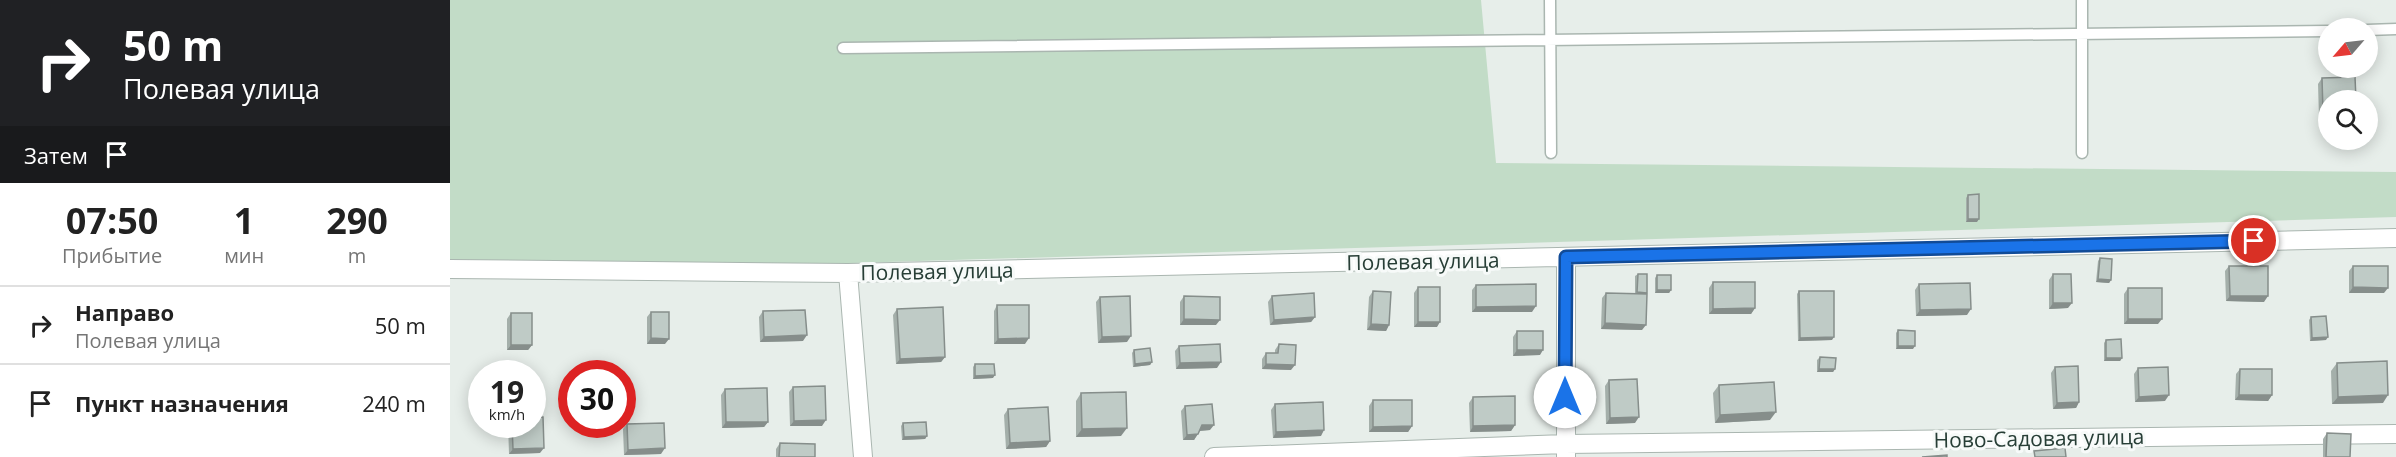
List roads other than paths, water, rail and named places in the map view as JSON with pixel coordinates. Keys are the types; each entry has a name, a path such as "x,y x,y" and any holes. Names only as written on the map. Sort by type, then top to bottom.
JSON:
{"street":[{"name":"Полевая улица","path":"450,269 848,273 2396,238"},
{"path":"1566,257 1566,450"},
{"path":"848,273 863,457"},
{"name":"Ново-Садовая улица","path":"1215,457 2396,434"}],"lane":[{"path":"1550,0 1551,153"},
{"path":"2082,0 2082,153"},
{"path":"2378,30 2396,29"},
{"path":"843,48 2318,31"}]}
